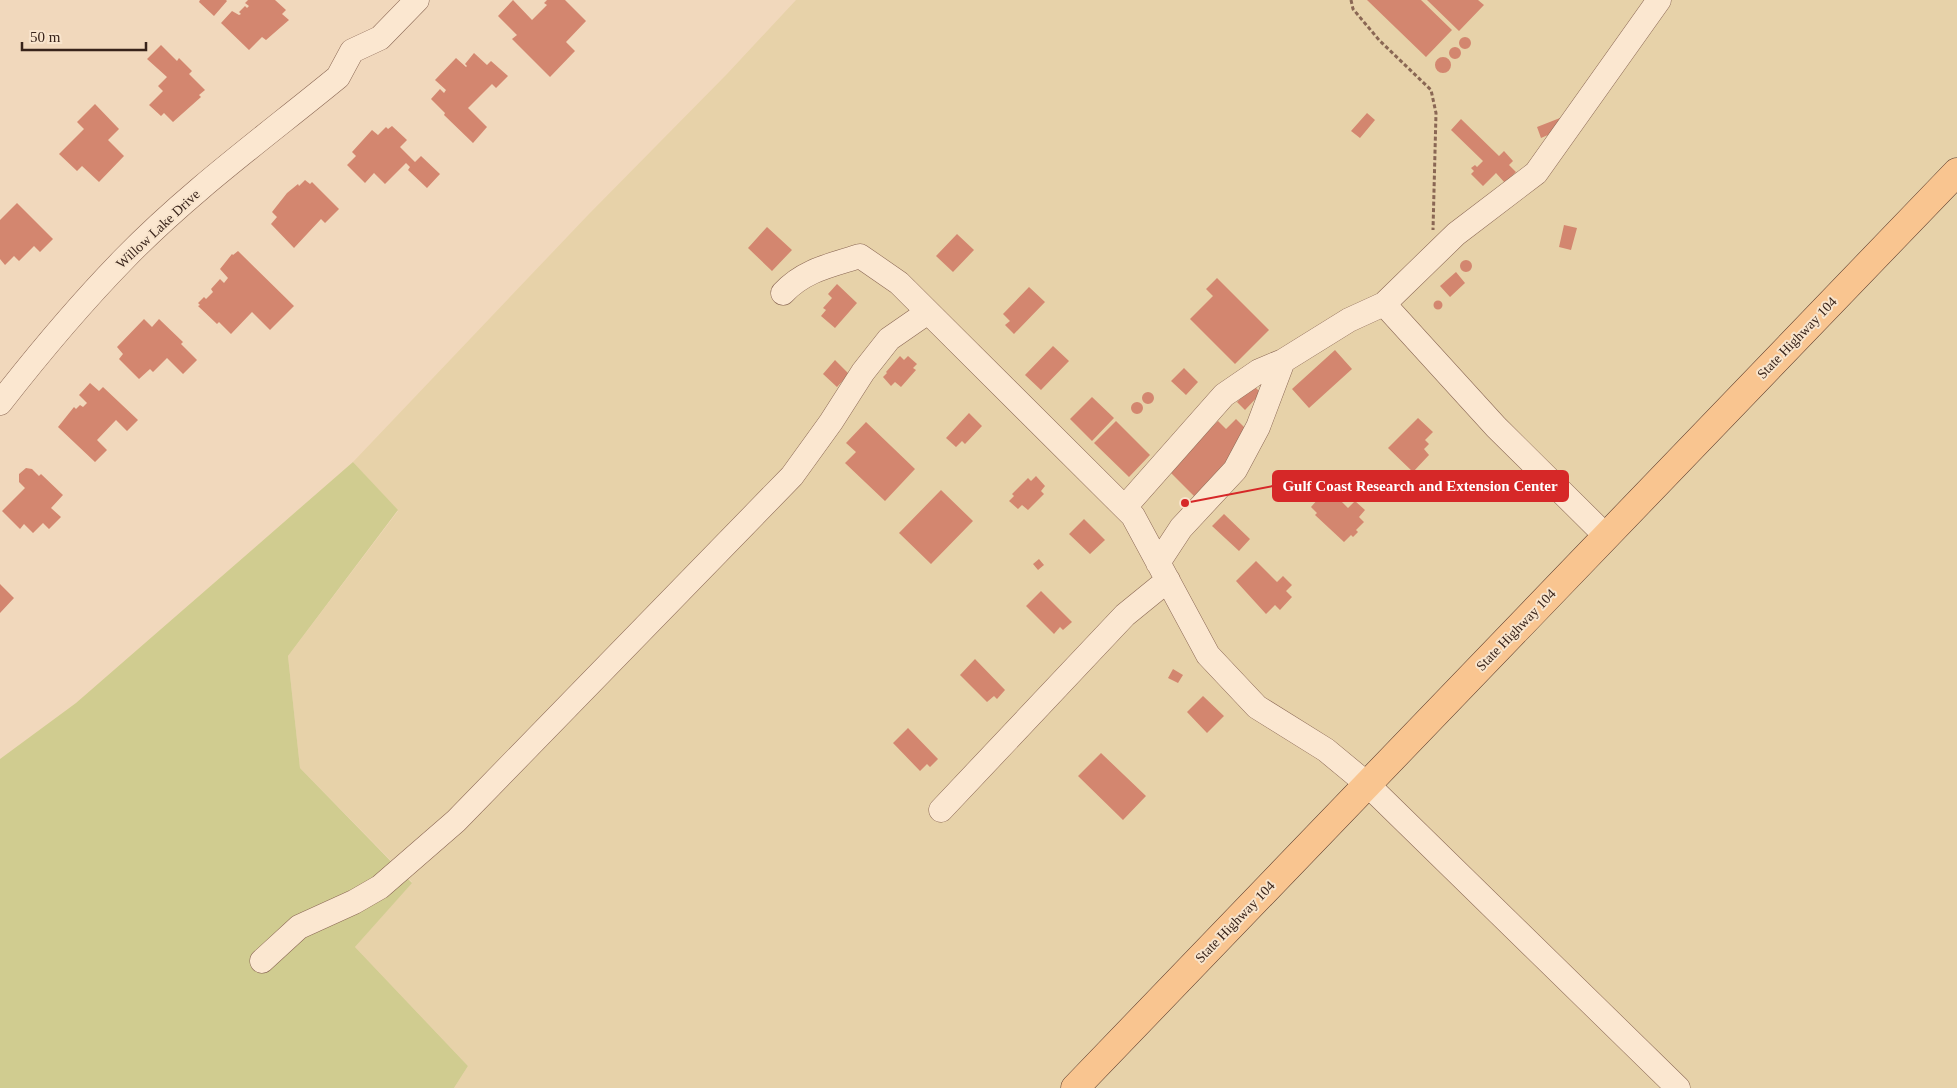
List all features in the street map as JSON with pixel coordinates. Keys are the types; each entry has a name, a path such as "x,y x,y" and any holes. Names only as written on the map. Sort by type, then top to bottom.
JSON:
{"main road":[{"name":"State Highway 104","path":"1075,1088 1957,172"}],"street":[{"name":"Willow Lake Drive","path":"0,403 67,322 124,259 188,200 338,77 352,51 380,38 417,0"},
{"path":"1125,507 1224,395 1259,371 1282,361 1349,320 1384,304 1456,234 1536,173 1659,0"},
{"path":"783,293 793,282 813,270 860,256 899,283 1133,516 1208,655 1257,707 1326,750 1368,784 1678,1088"},
{"path":"1384,304 1496,427 1606,536"},
{"path":"262,961 299,927 354,902 380,887 456,820 792,476 831,422 863,372 889,339 928,312"},
{"path":"941,810 1125,615 1163,571 1181,528 1235,470 1258,427 1282,361"}],"path":[{"path":"1352,0 1354,9 1379,40 1431,90 1436,113 1431,259"}],"shaded area":[{"path":"796,0 1957,0 1957,1088 454,1088 468,1066 355,947 412,882 300,768 288,656 398,511 353,462"},
{"path":"353,462 398,510 288,656 300,768 412,883 355,947 468,1066 454,1088 0,1088 0,759 76,703"}],"building":[{"path":"200,0 227,1 214,16 199,2"},
{"path":"248,0 275,0 286,10 282,14 289,20 266,40 262,37 249,50 221,23 232,11 239,15 241,14 239,12 245,6 247,8 249,6 245,3"},
{"path":"513,0 532,20 547,5 544,3 547,0 565,0 586,21 566,42 575,51 550,77 512,39 517,35 498,16"},
{"path":"1367,0 1421,0 1452,30 1426,57"},
{"path":"1427,0 1478,0 1484,5 1459,31"},
{"path":"1467,37 1470,38 1470,48 1463,49 1460,48 1459,41 1460,38"},
{"path":"161,45 177,61 179,58 192,71 189,74 205,90 199,95 201,97 173,122 164,113 161,116 149,105 163,91 158,86 167,77 147,59"},
{"path":"1453,47 1457,47 1461,53 1457,59 1453,59 1449,55 1449,51"},
{"path":"474,53 487,65 491,61 508,76 496,88 492,84 468,108 487,127 473,143 444,115 445,113 431,99 440,89 444,93 446,90 435,80 456,58 466,67 465,64"},
{"path":"1443,57 1451,65 1443,73 1435,65"},
{"path":"95,104 119,129 108,140 124,156 99,182 82,166 77,171 59,154 84,129 77,122"},
{"path":"1367,113 1375,120 1360,138 1351,131"},
{"path":"1560,118 1564,128 1541,138 1537,127"},
{"path":"1461,119 1499,156 1504,151 1513,161 1509,165 1516,172 1505,183 1496,173 1483,186 1471,174 1474,171 1471,168 1475,165 1477,167 1483,161 1451,130"},
{"path":"392,126 407,140 400,147 415,162 421,156 440,174 427,188 408,170 410,167 406,163 385,184 374,173 365,183 347,165 356,156 352,152 372,130 378,135 386,127 388,129"},
{"path":"305,180 310,184 312,182 339,209 325,223 321,219 294,248 271,224 277,217 272,212 287,193"},
{"path":"17,203 53,239 40,252 34,246 19,261 14,256 5,265 0,259 0,220"},
{"path":"1564,225 1577,228 1571,250 1559,247"},
{"path":"767,227 792,250 772,271 748,248"},
{"path":"957,234 974,250 953,272 936,256"},
{"path":"238,251 294,306 270,330 252,312 231,334 198,306 200,305 198,303 204,297 206,299 213,292 211,289 220,279 224,283 228,278 220,269 232,254"},
{"path":"1464,260 1468,260 1472,266 1468,272 1464,272 1460,268 1460,264"},
{"path":"1456,272 1465,283 1450,297 1440,286"},
{"path":"1217,278 1269,330 1235,364 1190,319 1213,296 1206,289"},
{"path":"837,284 857,303 835,328 821,316 826,310 823,308 832,298 828,294"},
{"path":"1029,287 1045,302 1014,334 1005,325 1010,321 1003,314"},
{"path":"1438,300 1443,305 1438,310 1433,305"},
{"path":"144,319 152,327 159,319 183,342 181,344 197,360 183,374 167,358 153,372 150,369 139,379 119,359 123,354 117,347"},
{"path":"1053,346 1069,361 1041,390 1025,375"},
{"path":"1335,350 1352,369 1309,408 1292,389"},
{"path":"900,356 904,360 908,356 917,364 913,368 916,370 901,387 895,382 891,386 883,377"},
{"path":"835,360 849,374 837,387 823,374"},
{"path":"1184,368 1198,382 1186,395 1171,381"},
{"path":"90,383 99,391 103,387 138,420 127,431 116,420 97,440 107,450 95,462 58,427 74,407 76,409 80,405 83,407 87,403 79,395"},
{"path":"1253,385 1261,393 1245,410 1237,402"},
{"path":"1146,392 1150,392 1154,398 1150,404 1146,404 1142,400 1142,396"},
{"path":"1092,397 1114,418 1092,441 1070,419"},
{"path":"1135,402 1139,402 1143,408 1139,414 1135,414 1131,410 1131,406"},
{"path":"969,413 982,426 965,444 962,441 956,447 946,438"},
{"path":"1418,418 1433,432 1425,440 1429,444 1424,449 1429,455 1413,472 1388,448"},
{"path":"1236,419 1252,435 1195,497 1169,471 1218,421 1226,429"},
{"path":"1116,421 1150,455 1129,477 1094,443"},
{"path":"866,422 915,469 885,501 845,463 856,452 846,443"},
{"path":"26,468 32,469 39,476 41,474 63,495 51,508 61,517 49,529 43,523 33,533 24,524 20,529 2,511 25,488 19,482 19,474"},
{"path":"1036,476 1045,486 1041,491 1044,494 1028,510 1022,505 1018,509 1009,501 1014,496 1012,494 1028,478 1031,481"},
{"path":"941,490 973,521 931,564 899,533"},
{"path":"1326,490 1334,497 1335,495 1348,508 1355,501 1365,510 1359,517 1364,522 1356,530 1358,532 1353,537 1351,535 1344,542 1315,515 1317,513 1311,507"},
{"path":"1224,514 1250,539 1239,551 1212,526"},
{"path":"1084,519 1105,540 1090,554 1069,534"},
{"path":"1039,559 1044,565 1038,570 1033,564"},
{"path":"1256,561 1277,582 1283,576 1292,585 1286,591 1292,597 1280,610 1275,605 1266,614 1236,581"},
{"path":"0,584 14,598 0,613"},
{"path":"1041,591 1072,622 1063,630 1060,627 1054,634 1026,606"},
{"path":"975,659 1005,690 997,699 994,696 987,702 960,675"},
{"path":"1173,669 1183,675 1178,683 1168,678"},
{"path":"1203,696 1224,716 1207,733 1187,712"},
{"path":"908,728 938,759 930,767 927,764 920,771 893,743"},
{"path":"1101,753 1146,796 1123,820 1078,776"}],"place":[{"name":"Gulf Coast Research and Extension Center","path":"1185,503"}]}
